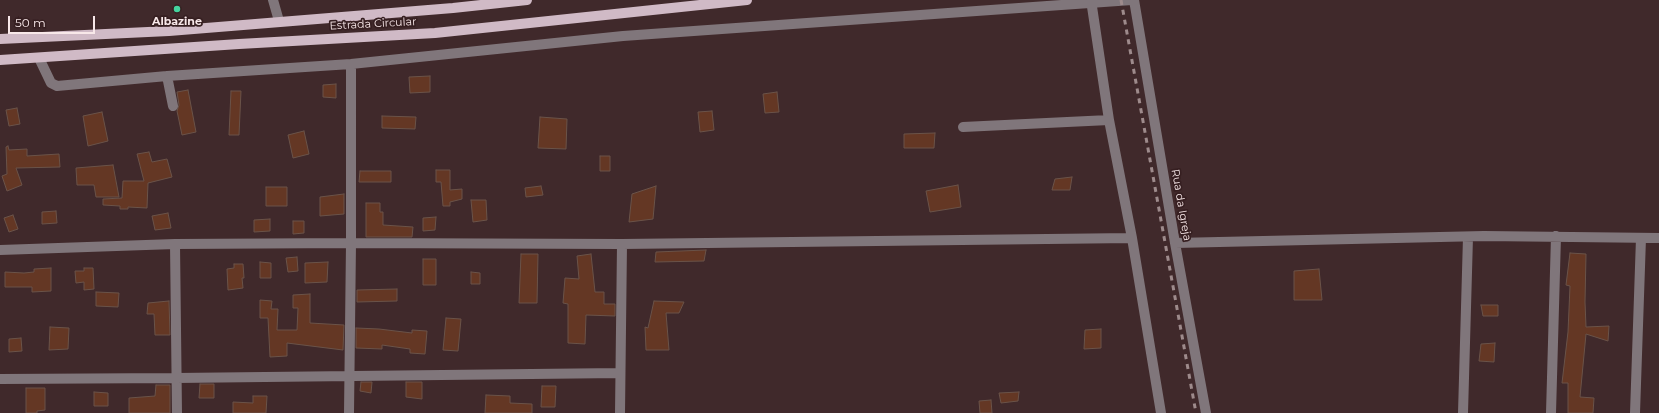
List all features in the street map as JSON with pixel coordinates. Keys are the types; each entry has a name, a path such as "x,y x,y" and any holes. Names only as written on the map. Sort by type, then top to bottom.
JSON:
{"main road":[{"name":"Estrada Circular","path":"0,39 169,31 453,8 527,0"},
{"name":"Estrada Circular","path":"0,60 434,33 747,0"}],"street":[{"path":"273,0 279,21"},
{"path":"39,58 51,83 57,86 167,76 351,64 622,36 1091,1 1133,0"},
{"name":"Rua da Igreja","path":"1133,0 1206,413"},
{"path":"1091,1 1109,120 1132,238 1161,413"},
{"path":"349,413 351,64"},
{"path":"167,76 173,106"},
{"path":"963,127 1109,120"},
{"path":"1175,243 1556,236 1659,238"},
{"path":"1551,413 1556,236"},
{"path":"1463,413 1468,237"},
{"path":"0,250 175,244 622,244 1132,238"},
{"path":"1635,413 1641,238"},
{"path":"175,244 177,413"},
{"path":"620,413 622,244"},
{"path":"0,378 176,378 620,373"}],"building":[{"path":"430,76 430,92 410,93 409,77"},
{"path":"336,84 336,98 323,97 323,85"},
{"path":"188,90 196,132 182,135 177,111 179,105 177,92"},
{"path":"231,91 241,91 239,135 229,135"},
{"path":"777,92 779,112 765,113 763,94"},
{"path":"17,108 20,124 9,126 6,110"},
{"path":"712,111 714,130 700,132 698,112"},
{"path":"102,112 108,141 88,146 83,116"},
{"path":"382,116 416,117 415,129 382,128"},
{"path":"540,117 567,119 566,149 538,148"},
{"path":"304,131 309,154 293,158 288,135"},
{"path":"935,133 934,148 904,148 904,134"},
{"path":"8,146 9,150 27,149 27,156 59,154 60,167 16,168 22,185 7,191 2,176 7,174 6,147"},
{"path":"149,152 152,162 167,159 172,177 148,183 147,208 128,207 128,209 120,209 120,206 103,205 103,199 122,198 123,181 144,181 137,154"},
{"path":"600,156 610,156 610,171 600,171"},
{"path":"113,165 119,197 96,197 94,185 77,185 76,168"},
{"path":"436,170 450,170 450,190 462,189 462,199 450,202 450,206 443,206 441,182 436,182"},
{"path":"360,171 391,171 391,182 359,182"},
{"path":"1072,177 1070,190 1052,190 1055,179"},
{"path":"958,185 961,207 930,212 926,191"},
{"path":"541,186 543,195 526,197 525,188"},
{"path":"656,186 653,219 629,222 632,194"},
{"path":"266,187 287,187 287,206 266,206"},
{"path":"344,194 344,214 320,216 320,197"},
{"path":"471,200 486,200 487,220 473,222"},
{"path":"366,203 380,203 380,212 383,212 383,225 413,227 412,237 366,237"},
{"path":"56,211 57,223 42,224 42,212"},
{"path":"168,213 171,228 155,230 152,216"},
{"path":"13,215 18,229 9,232 4,218"},
{"path":"436,217 435,230 423,231 423,218"},
{"path":"270,219 270,231 254,232 254,220"},
{"path":"293,221 304,221 304,233 293,234"},
{"path":"706,250 704,261 655,262 656,252"},
{"path":"1570,253 1586,254 1586,327 1609,326 1608,341 1586,334 1580,397 1594,398 1593,413 1568,413 1568,383 1562,383 1568,332 1570,286 1566,285"},
{"path":"521,254 538,254 537,303 519,303"},
{"path":"591,254 595,292 604,292 604,304 615,304 615,316 586,315 585,344 568,343 568,304 563,303 565,278 579,279 577,256"},
{"path":"297,257 298,271 288,272 286,258"},
{"path":"423,259 436,259 436,285 423,285"},
{"path":"260,262 271,263 271,278 260,278"},
{"path":"328,262 327,282 305,283 305,263"},
{"path":"234,264 243,264 243,288 228,290 227,269 234,268"},
{"path":"51,268 51,291 32,292 32,287 5,287 5,272 24,273 34,272 34,269"},
{"path":"84,268 93,268 94,289 84,290 84,282 76,283 75,271 84,271"},
{"path":"1319,269 1322,300 1294,300 1294,271"},
{"path":"471,272 480,273 480,284 471,284"},
{"path":"397,289 397,301 357,302 357,290"},
{"path":"96,292 119,293 118,307 96,306"},
{"path":"310,294 310,323 344,325 343,350 287,343 287,356 270,357 268,318 260,318 260,300 272,301 271,309 278,309 277,330 297,330 298,308 293,308 293,295"},
{"path":"169,301 170,335 155,335 154,314 147,314 148,303"},
{"path":"654,301 684,302 679,313 666,313 669,350 646,350 645,327 648,328"},
{"path":"1481,305 1498,305 1498,316 1483,316"},
{"path":"446,318 461,319 458,351 443,350"},
{"path":"50,327 69,328 68,349 49,350"},
{"path":"356,328 412,333 412,330 427,331 425,354 410,353 410,349 382,345 382,349 356,348"},
{"path":"1101,329 1101,348 1084,349 1085,330"},
{"path":"21,338 22,351 9,352 9,339"},
{"path":"1495,343 1494,362 1479,361 1481,344"},
{"path":"361,382 372,382 371,393 360,391"},
{"path":"406,382 422,382 422,399 406,397"},
{"path":"200,384 214,384 214,398 199,398"},
{"path":"156,385 170,385 170,413 129,413 129,398 155,396"},
{"path":"542,386 556,386 555,407 541,407"},
{"path":"26,388 45,388 45,410 37,411 37,413 26,413"},
{"path":"94,392 108,393 108,406 94,406"},
{"path":"1019,392 1018,401 1001,403 999,393"},
{"path":"486,395 510,396 510,403 532,404 532,413 485,413"},
{"path":"253,396 267,396 266,413 233,413 233,402 253,403"},
{"path":"991,400 992,413 980,413 979,401"}],"railway":[{"path":"1121,0 1196,413"}],"place":[{"name":"Albazine","path":"177,9"}]}
